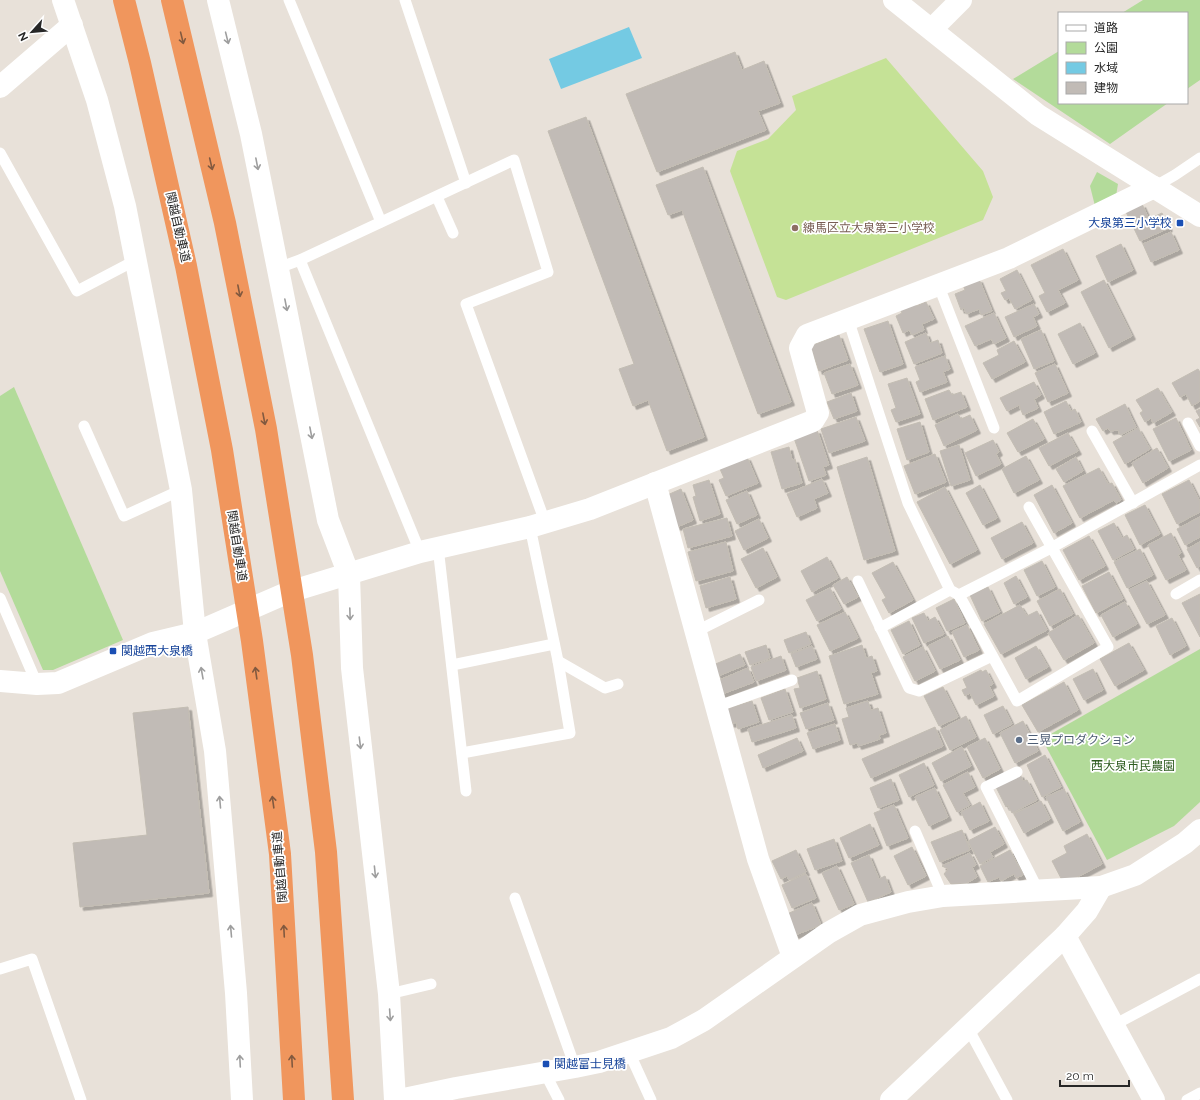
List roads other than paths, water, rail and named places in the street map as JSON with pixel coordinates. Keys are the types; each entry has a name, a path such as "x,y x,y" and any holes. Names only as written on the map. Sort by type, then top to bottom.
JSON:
{"highway":[{"name":"関越自動車道","path":"124,0 140,63 186,266 222,450 252,641 280,854 294,1100"},
{"path":"172,0 225,223 258,391 301,647 326,852 343,1100"}],"street":[{"path":"64,0 97,100 113,157 136,260 181,490 202,630 215,751 236,985 242,1100"},
{"path":"218,0 252,134 328,520 341,576 389,994 395,1100"},
{"path":"894,0 1038,115 1200,216"},
{"path":"932,29 961,0"},
{"path":"0,85 72,25"},
{"path":"0,681 37,684 58,683 153,643 202,630 289,592 368,566 429,549 538,524 590,509 813,421 818,413 800,348 807,335 1009,258 1154,187"},
{"path":"655,483 758,858 793,956"},
{"path":"399,1100 459,1094 599,1062 671,1038 704,1020 793,956 828,933 860,915 908,902 943,896 1039,892 1101,887 1135,875 1185,843 1200,830"},
{"path":"891,1100 1065,936 1087,911 1101,887"},
{"path":"1065,936 1154,1100"}],"lane":[{"path":"289,0 380,222"},
{"path":"405,0 466,183"},
{"path":"0,153 77,291 136,260"},
{"path":"1154,187 1175,176 1200,158"},
{"path":"278,268 300,260 514,160 548,272 466,304 538,524 554,644 570,733 462,753"},
{"path":"437,197 452,233"},
{"path":"300,260 429,549 452,665 466,791"},
{"path":"938,284 994,428"},
{"path":"848,320 908,503 955,592 1017,701 1108,647 1029,507"},
{"path":"1188,423 1200,446"},
{"path":"84,426 124,516 181,490"},
{"path":"1092,431 1133,503"},
{"path":"880,628 1051,548 1200,465"},
{"path":"1176,594 1200,580"},
{"path":"858,581 908,688 919,691 992,656"},
{"path":"0,598 37,684"},
{"path":"695,632 758,600"},
{"path":"452,665 554,644"},
{"path":"558,661 605,688 618,684"},
{"path":"716,707 792,680"},
{"path":"1016,772 986,787 1039,892"},
{"path":"915,831 943,896"},
{"path":"515,898 576,1067"},
{"path":"0,969 32,959 81,1100"},
{"path":"1114,1025 1200,979"},
{"path":"389,994 431,984"},
{"path":"968,1028 1007,1100"},
{"path":"629,1052 651,1100"},
{"path":"546,1073 558,1100"},
{"path":"1187,1100 1200,1093"}],"water":[{"path":"629,27 642,58 561,89 549,59"}],"place":[{"name":"大泉第三小学校","path":"1180,223"},
{"name":"練馬区立大泉第三小学校","path":"795,228"},
{"name":"関越西大泉橋","path":"113,651"},
{"name":"三晃プロダクション","path":"1019,740"},
{"name":"関越富士見橋","path":"546,1064"}],"park label":[{"name":"西大泉市民農園","path":"1133,766"}]}
